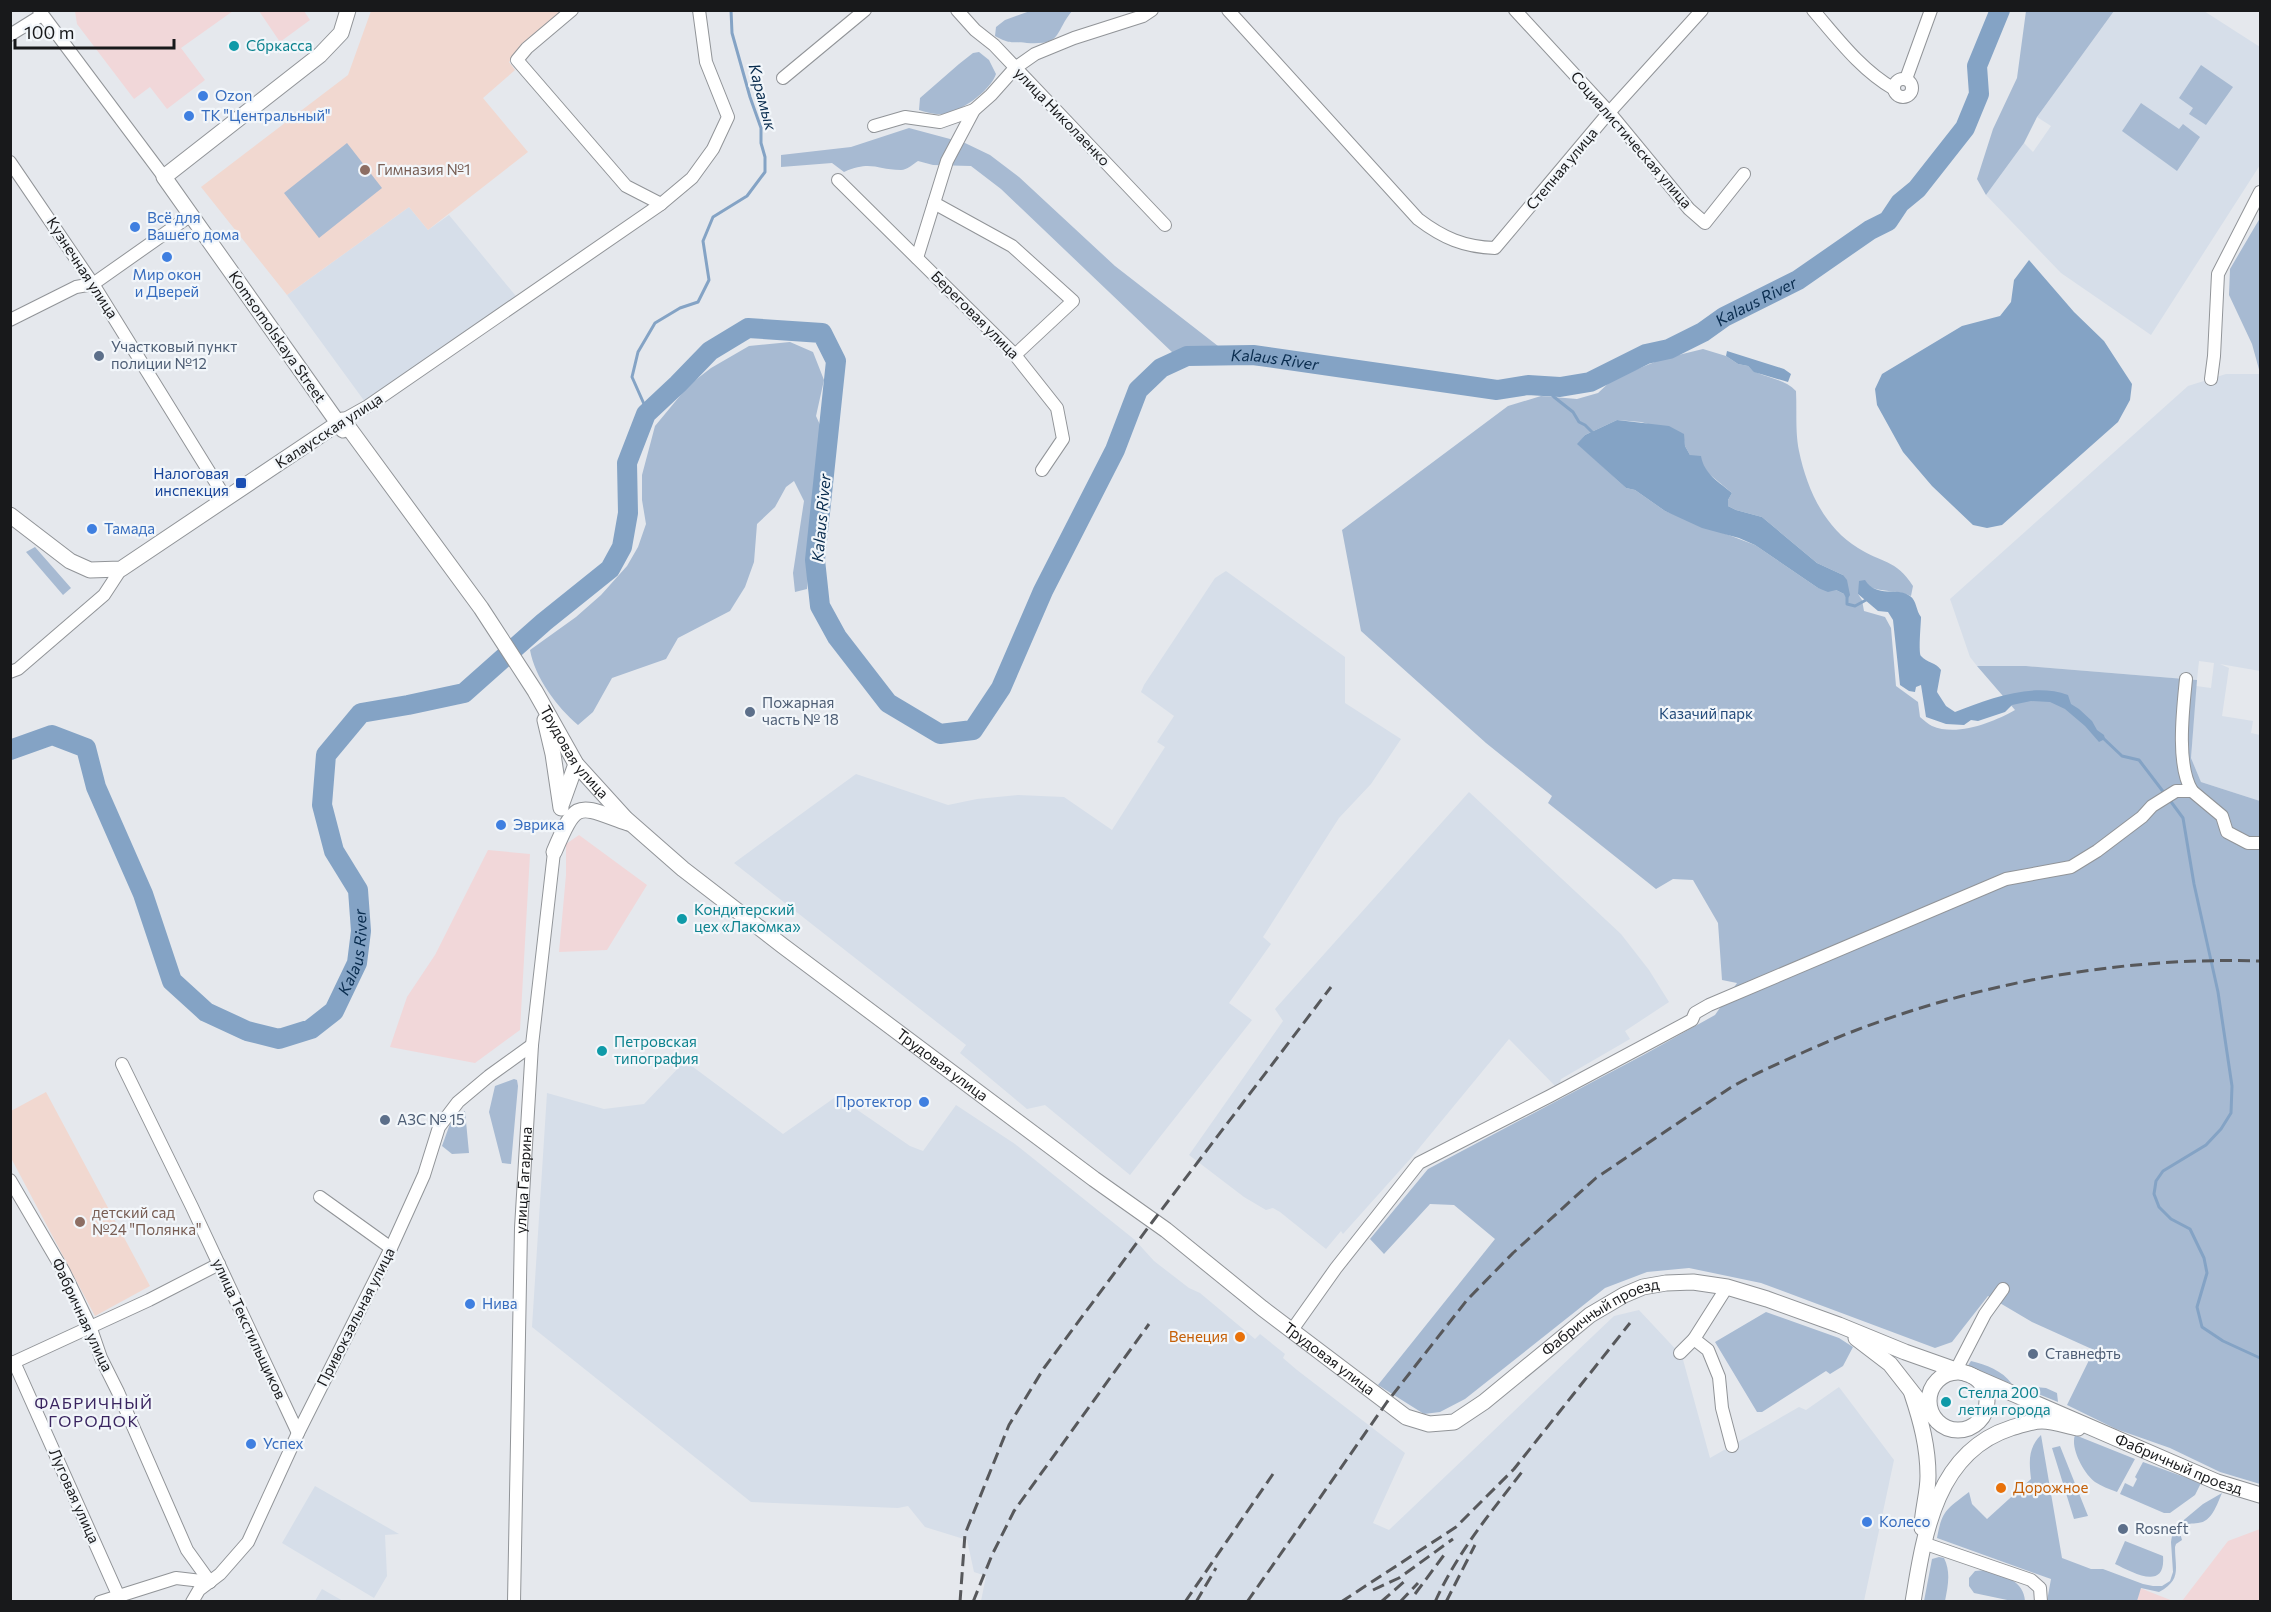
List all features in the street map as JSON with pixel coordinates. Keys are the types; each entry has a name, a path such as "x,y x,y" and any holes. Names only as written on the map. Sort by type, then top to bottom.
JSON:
{"main road":[{"path":"164,177 320,55 341,33 348,10"},
{"name":"Komsomolskaya Street","path":"164,177 342,422 425,542 481,608 536,692"},
{"name":"Калаусская улица","path":"121,569 342,422"},
{"path":"10,515 17,529 70,561 90,570 121,569"},
{"path":"536,692 549,733 561,808"},
{"name":"Трудовая улица","path":"536,692 576,764 632,825 683,868 783,946 1094,1179 1166,1230 1387,1402"},
{"name":"улица Гагарина","path":"554,852 561,808 576,764"},
{"path":"554,852 564,826 575,812 588,808 632,825"},
{"name":"Фабричный проезд","path":"1387,1402 1406,1417 1429,1424 1454,1422 1484,1402 1590,1315 1624,1295 1643,1287 1693,1282 1727,1287 1839,1325 1963,1372 2217,1482 2260,1495"},
{"path":"1839,1325 1890,1364 1912,1394 1948,1428 1976,1425 2010,1428"},
{"path":"1912,1602 1923,1543 1941,1491 1963,1456 1976,1425 1987,1407 1984,1388 1978,1380 1963,1372 1952,1373 1936,1382 1929,1399 1934,1416"},
{"path":"1912,1394 1923,1430 1926,1450 1928,1478 1922,1522 1923,1543"},
{"path":"1963,1456 1996,1433 2042,1421 2099,1432"}],"street":[{"path":"572,10 527,48 517,60 626,186 661,204"},
{"name":"Калаусская улица","path":"342,422 661,204 692,178 713,149 728,117 706,62 699,10"},
{"path":"783,78 866,10"},
{"name":"улица Николаенко","path":"957,10 1165,225"},
{"path":"917,258 947,161 974,110 1015,68 1035,54 1074,38 1143,16 1152,10"},
{"name":"Степная улица","path":"1228,10 1418,219 1436,233 1453,241 1473,247 1495,248 1609,112 1702,10"},
{"name":"Социалистическая улица","path":"1515,10 1609,112 1689,209 1705,223 1744,174"},
{"path":"1813,10 1863,67 1879,81 1894,89 1899,96 1908,96 1912,89 1911,83 1906,79 1931,10"},
{"path":"10,35 41,13 164,177"},
{"path":"874,126 905,117 940,122 974,110"},
{"name":"Кузнечная улица","path":"10,162 93,284 226,499"},
{"name":"Береговая улица","path":"838,180 1016,355 1058,408 1063,439 1042,470"},
{"path":"2211,379 2218,274 2260,192"},
{"path":"934,203 1012,246 1074,301 1016,355"},
{"path":"10,320 75,287 93,284 191,215"},
{"name":"Калаусская улица","path":"10,672 18,669 104,596 121,569"},
{"path":"2186,679 2184,755 2187,782 2192,791 2222,816 2227,832 2248,843 2260,843"},
{"path":"1292,1330 1336,1268 1419,1163 1692,1020 1695,1013 1709,1005 2006,879 2071,867 2097,851 2142,817 2152,806 2176,791 2192,791"},
{"name":"улица Гагарина","path":"514,1602 519,1282 532,1045 554,852"},
{"name":"Привокзальная улица","path":"192,1602 200,1590 220,1574 248,1542 298,1432 391,1248 424,1175 439,1127 458,1102 532,1045"},
{"name":"улица Текстильщиков","path":"122,1064 298,1432"},
{"name":"Фабричная улица","path":"10,1180 55,1256 90,1326 101,1358 188,1550 210,1582"},
{"path":"320,1197 391,1248"},
{"path":"12,1363 149,1300 219,1264"},
{"path":"1680,1353 1694,1339 1727,1287"},
{"path":"1963,1372 1985,1314 2003,1288"},
{"path":"1694,1339 1708,1350 1719,1377 1722,1408 1732,1446"},
{"name":"Луговая улица","path":"12,1363 119,1597"},
{"path":"1923,1543 2031,1580 2040,1588 2041,1602"},
{"path":"100,1602 176,1578 210,1582"}],"shaded area":[{"path":"75,10 233,11 181,48 205,80 167,109 150,87 134,99 77,24"},
{"path":"259,11 304,11 310,20 280,42"},
{"name":"Гимназия №1","path":"371,11 565,11 526,43 509,62 515,70 483,98 528,152 428,230 409,207 287,295 201,187 348,75"},
{"path":"2114,11 2204,11 2260,47 2260,165 2151,335 2061,273 1986,195 2024,143 2033,152 2051,126 2037,117"},
{"path":"409,207 428,230 449,215 520,301 368,406 287,295"},
{"path":"2029,260 2074,312 2104,341 2132,384 2130,400 2118,422 2002,525 1987,528 1973,525 1932,486 1903,452 1877,405 1875,389 1882,374 1962,326 2000,316 2011,302 2014,280"},
{"path":"1727,351 1784,369 1791,374 1788,382 1754,372 1748,366 1738,364 1726,356"},
{"path":"2226,374 2260,374 2260,671 2220,664 2229,668 2222,716 2253,721 2251,733 2260,735 2260,801 2201,782 2191,758 2196,686 2211,688 2214,663 2199,661 2197,680 2026,666 1977,666 1970,657 1950,599 2188,386"},
{"path":"1617,420 1669,426 1684,434 1685,446 1690,455 1701,456 1709,473 1732,493 1728,506 1762,517 1817,563 1843,575 1847,580 1850,595 1847,600 1844,594 1836,590 1828,592 1818,588 1755,545 1702,528 1665,511 1635,490 1626,488 1577,444 1585,435"},
{"path":"1226,571 1345,657 1345,703 1401,739 1371,784 1339,818 1263,937 1271,944 1229,1003 1252,1020 1130,1175 1045,1105 1027,1109 960,1053 966,1045 734,863 856,774 948,805 977,799 1018,795 1064,797 1112,830 1165,747 1157,742 1174,716 1141,692 1144,685 1215,578"},
{"path":"1865,580 1875,589 1905,593 1914,601 1921,617 1920,654 1941,670 1937,692 1946,706 1955,712 1982,702 2025,691 2054,691 2068,695 2071,704 2092,721 2105,739 2099,742 2065,709 2050,702 2031,701 2012,705 2005,712 1978,721 1971,720 1964,725 1946,724 1926,717 1921,685 1916,687 1915,692 1900,685 1893,620 1888,612 1878,611 1858,594 1859,581"},
{"path":"1469,792 1621,934 1649,970 1669,1002 1625,1031 1630,1039 1561,1079 1558,1089 1509,1039 1411,1158 1343,1234 1341,1231 1326,1249 1280,1212 1273,1208 1266,1210 1244,1197 1189,1155 1283,1021 1275,1009"},
{"path":"579,835 647,885 607,950 559,952 566,875 566,844"},
{"path":"488,850 530,854 520,1030 475,1063 390,1047 407,997 435,955"},
{"path":"685,1061 783,1134 837,1096 910,1146 923,1151 956,1105 1015,1144 1135,1240 1154,1261 1189,1288 1200,1293 1255,1339 1260,1334 1285,1354 1283,1358 1297,1370 1405,1453 1373,1523 1389,1530 1614,1316 1639,1310 1682,1356 1710,1458 1799,1407 1806,1410 1839,1387 1894,1460 1864,1601 981,1601 986,1576 974,1572 967,1540 925,1527 908,1506 898,1508 751,1502 532,1327 547,1093 604,1109 644,1104"},
{"name":"детский сад №24 \"Полянка\"","path":"46,1092 150,1286 95,1316 11,1158 11,1111"},
{"path":"315,1486 399,1534 385,1535 387,1576 374,1598 282,1543"},
{"path":"2260,1529 2260,1601 2182,1601 2228,1541"},
{"path":"2140,1588 2173,1601 2137,1602"},
{"path":"322,1589 343,1601 315,1601"}],"green space":[{"path":"1030,11 1072,11 1056,36 1047,42 1011,42 995,36 996,27 1005,20"},
{"path":"2026,11 2114,11 2037,117 2024,143 1986,195 1977,179 1993,129 2017,78"},
{"path":"979,52 989,60 996,74 982,93 950,113 937,114 919,110 920,98 973,53"},
{"path":"2201,65 2233,87 2206,125 2189,114 2193,108 2179,98"},
{"path":"2141,103 2179,129 2183,124 2200,137 2177,171 2122,131"},
{"path":"909,128 965,143 990,155 1019,177 1115,266 1218,346 1173,353 1001,189 971,166 933,165 918,161 903,170 868,166 844,172 832,163 781,167 781,155 851,147"},
{"path":"347,143 382,188 319,238 284,193"},
{"path":"2260,218 2260,373 2252,344 2229,295 2230,269"},
{"path":"790,342 813,352 824,380 816,416 821,427 807,589 795,592 793,573 804,501 794,481 786,487 775,507 757,524 754,562 745,587 730,611 678,638 666,659 612,678 593,712 578,725 562,710 548,691 537,671 530,650 576,617 601,595 627,566 638,547 646,524 642,500 642,475 655,426 689,385 711,368 749,346"},
{"name":"Казачий парк","path":"1703,349 1726,356 1796,391 1797,429 1802,465 1812,493 1826,518 1846,539 1866,553 1894,566 1907,577 1913,586 1911,596 1869,587 1858,594 1864,611 1885,617 1891,628 1896,686 1918,702 1920,717 1930,725 1942,729 1964,729 1997,719 2015,710 1977,666 2026,666 2197,680 2191,758 2201,782 2260,801 2260,1484 2220,1472 2170,1448 2116,1429 2067,1405 2094,1350 2032,1322 1988,1296 1952,1342 1935,1348 1761,1283 1689,1268 1647,1272 1605,1288 1465,1399 1440,1412 1424,1414 1378,1385 1495,1239 1454,1205 1430,1204 1384,1254 1370,1239 1428,1169 1715,1015 1737,983 1722,980 1718,923 1693,880 1673,879 1656,889 1548,803 1552,796 1486,743 1361,631 1342,530 1508,406 1541,396 1577,399 1598,393 1613,379 1662,359","holes":["1617,420 1641,422 1683,434 1685,446 1690,455 1732,493 1728,506 1762,517 1817,563 1843,575 1844,594 1836,590 1818,588 1755,545 1665,511 1635,490 1626,488 1578,444 1585,435"]},
{"path":"35,547 71,588 63,595 26,552"},
{"path":"517,1080 518,1086 511,1164 502,1163 489,1112 495,1086"},
{"path":"465,1111 469,1153 452,1154 442,1146 451,1121"},
{"path":"1766,1312 1839,1338 1853,1347 1843,1366 1830,1374 1826,1371 1762,1412 1757,1412 1715,1342"},
{"path":"1971,1361 1999,1372 2012,1384 1967,1367"},
{"path":"2035,1387 2046,1388 2057,1393 2058,1402 2031,1391"},
{"path":"2041,1435 2062,1558 2091,1569 2103,1569 2143,1584 2162,1586 2170,1581 2173,1572 2171,1542 2173,1529 2203,1504 2222,1493 2207,1519 2179,1529 2182,1540 2175,1547 2176,1573 2171,1583 2159,1592 2141,1588 2137,1601 2047,1601 2051,1579 1937,1538 1941,1521 1947,1511 1969,1492 1972,1504 1987,1519 2031,1479 2030,1455"},
{"path":"2075,1435 2135,1459 2117,1492 2097,1483 2087,1473 2074,1447"},
{"path":"2060,1446 2088,1516 2074,1519 2052,1448"},
{"path":"2143,1462 2201,1483 2195,1495 2170,1513 2164,1513 2120,1494 2125,1483 2133,1487 2137,1479 2135,1477"},
{"path":"2125,1541 2163,1556 2159,1574 2146,1576 2115,1564"},
{"path":"1944,1558 1948,1569 1945,1601 1924,1601 1932,1559"},
{"path":"1986,1570 2012,1580 2021,1588 2025,1601 2012,1601 1974,1593 1969,1586 1969,1578 1975,1571"}],"waterway":[{"name":"Карамык","path":"648,413 632,377 638,352 655,323 680,308 698,302 709,280 703,241 713,217 747,196 765,172 761,128 732,33 731,10"},
{"name":"Kalaus River","path":"10,750 52,735 86,748 96,787 143,894 172,981 206,1012 247,1031 279,1039 311,1029 334,1011 357,963 361,931 358,890 334,851 322,805 326,755 361,713 464,693 544,622 610,569 622,547 628,513 627,463 646,414 710,351 748,328 822,333 836,361 815,560 820,606 837,637 888,703 940,734 973,730 1001,688 1043,591 1115,450 1138,390 1161,368 1187,356 1253,355 1497,390 1528,385 1560,387 1590,382 1646,354 1669,349 1703,332 1724,317 1798,280 1870,230 1888,221 1900,203 1917,189 1965,128 1979,94 1977,66 2000,10"},
{"path":"1545,387 1593,433"},
{"path":"1847,598 1847,604 1855,606 1866,600"},
{"path":"2103,738 2122,756 2139,760 2165,794"},
{"path":"2169,799 2183,818 2194,884 2218,992 2232,1086 2231,1113 2221,1129 2206,1145 2163,1171 2156,1181 2154,1194 2159,1207 2171,1219 2190,1229 2204,1258 2207,1273 2197,1307 2202,1327 2223,1341 2260,1358"}],"railway":[{"path":"1247,1602 1387,1402 1467,1300 1513,1253 1596,1178 1730,1088 1804,1052 1857,1030 1912,1010 1969,994 2085,971 2144,964 2260,961"},
{"path":"960,1602 965,1534 1009,1425 1044,1368 1331,987"},
{"path":"1341,1602 1456,1527 1514,1469 1630,1323"},
{"path":"973,1602 992,1555 1014,1511 1149,1324"},
{"path":"1435,1602 1465,1549 1525,1468"},
{"path":"1185,1602 1273,1474"},
{"path":"1373,1590 1399,1578 1453,1539"},
{"path":"1446,1602 1475,1545"},
{"path":"1415,1594 1447,1551"},
{"path":"1196,1602 1216,1568"},
{"path":"1381,1602 1406,1580"},
{"path":"1400,1602 1418,1583"}],"place":[{"name":"Сбркасса","path":"234,46"},
{"name":"Ozon","path":"203,96"},
{"name":"ТК \"Центральный\"","path":"189,116"},
{"name":"Гимназия №1","path":"365,170"},
{"name":"Всё для Вашего дома","path":"135,227"},
{"name":"Мир окон и Дверей","path":"167,257"},
{"name":"Участковый пункт полиции №12","path":"99,356"},
{"name":"Налоговая инспекция","path":"241,483"},
{"name":"Тамада","path":"92,529"},
{"name":"Пожарная часть № 18","path":"750,712"},
{"name":"Эврика","path":"501,825"},
{"name":"Кондитерский цех «Лакомка»","path":"682,919"},
{"name":"Петровская типография","path":"602,1051"},
{"name":"Протектор","path":"924,1102"},
{"name":"АЗС № 15","path":"385,1120"},
{"name":"детский сад №24 \"Полянка\"","path":"80,1222"},
{"name":"Нива","path":"470,1304"},
{"name":"Венеция","path":"1240,1337"},
{"name":"Ставнефть","path":"2033,1354"},
{"name":"Стелла 200 летия города","path":"1946,1402"},
{"name":"Успех","path":"251,1444"},
{"name":"Дорожное","path":"2001,1488"},
{"name":"Колесо","path":"1867,1522"},
{"name":"Rosneft","path":"2123,1529"}],"district":[{"name":"ФАБРИЧНЫЙ ГОРОДОК","path":"94,1412"}]}
